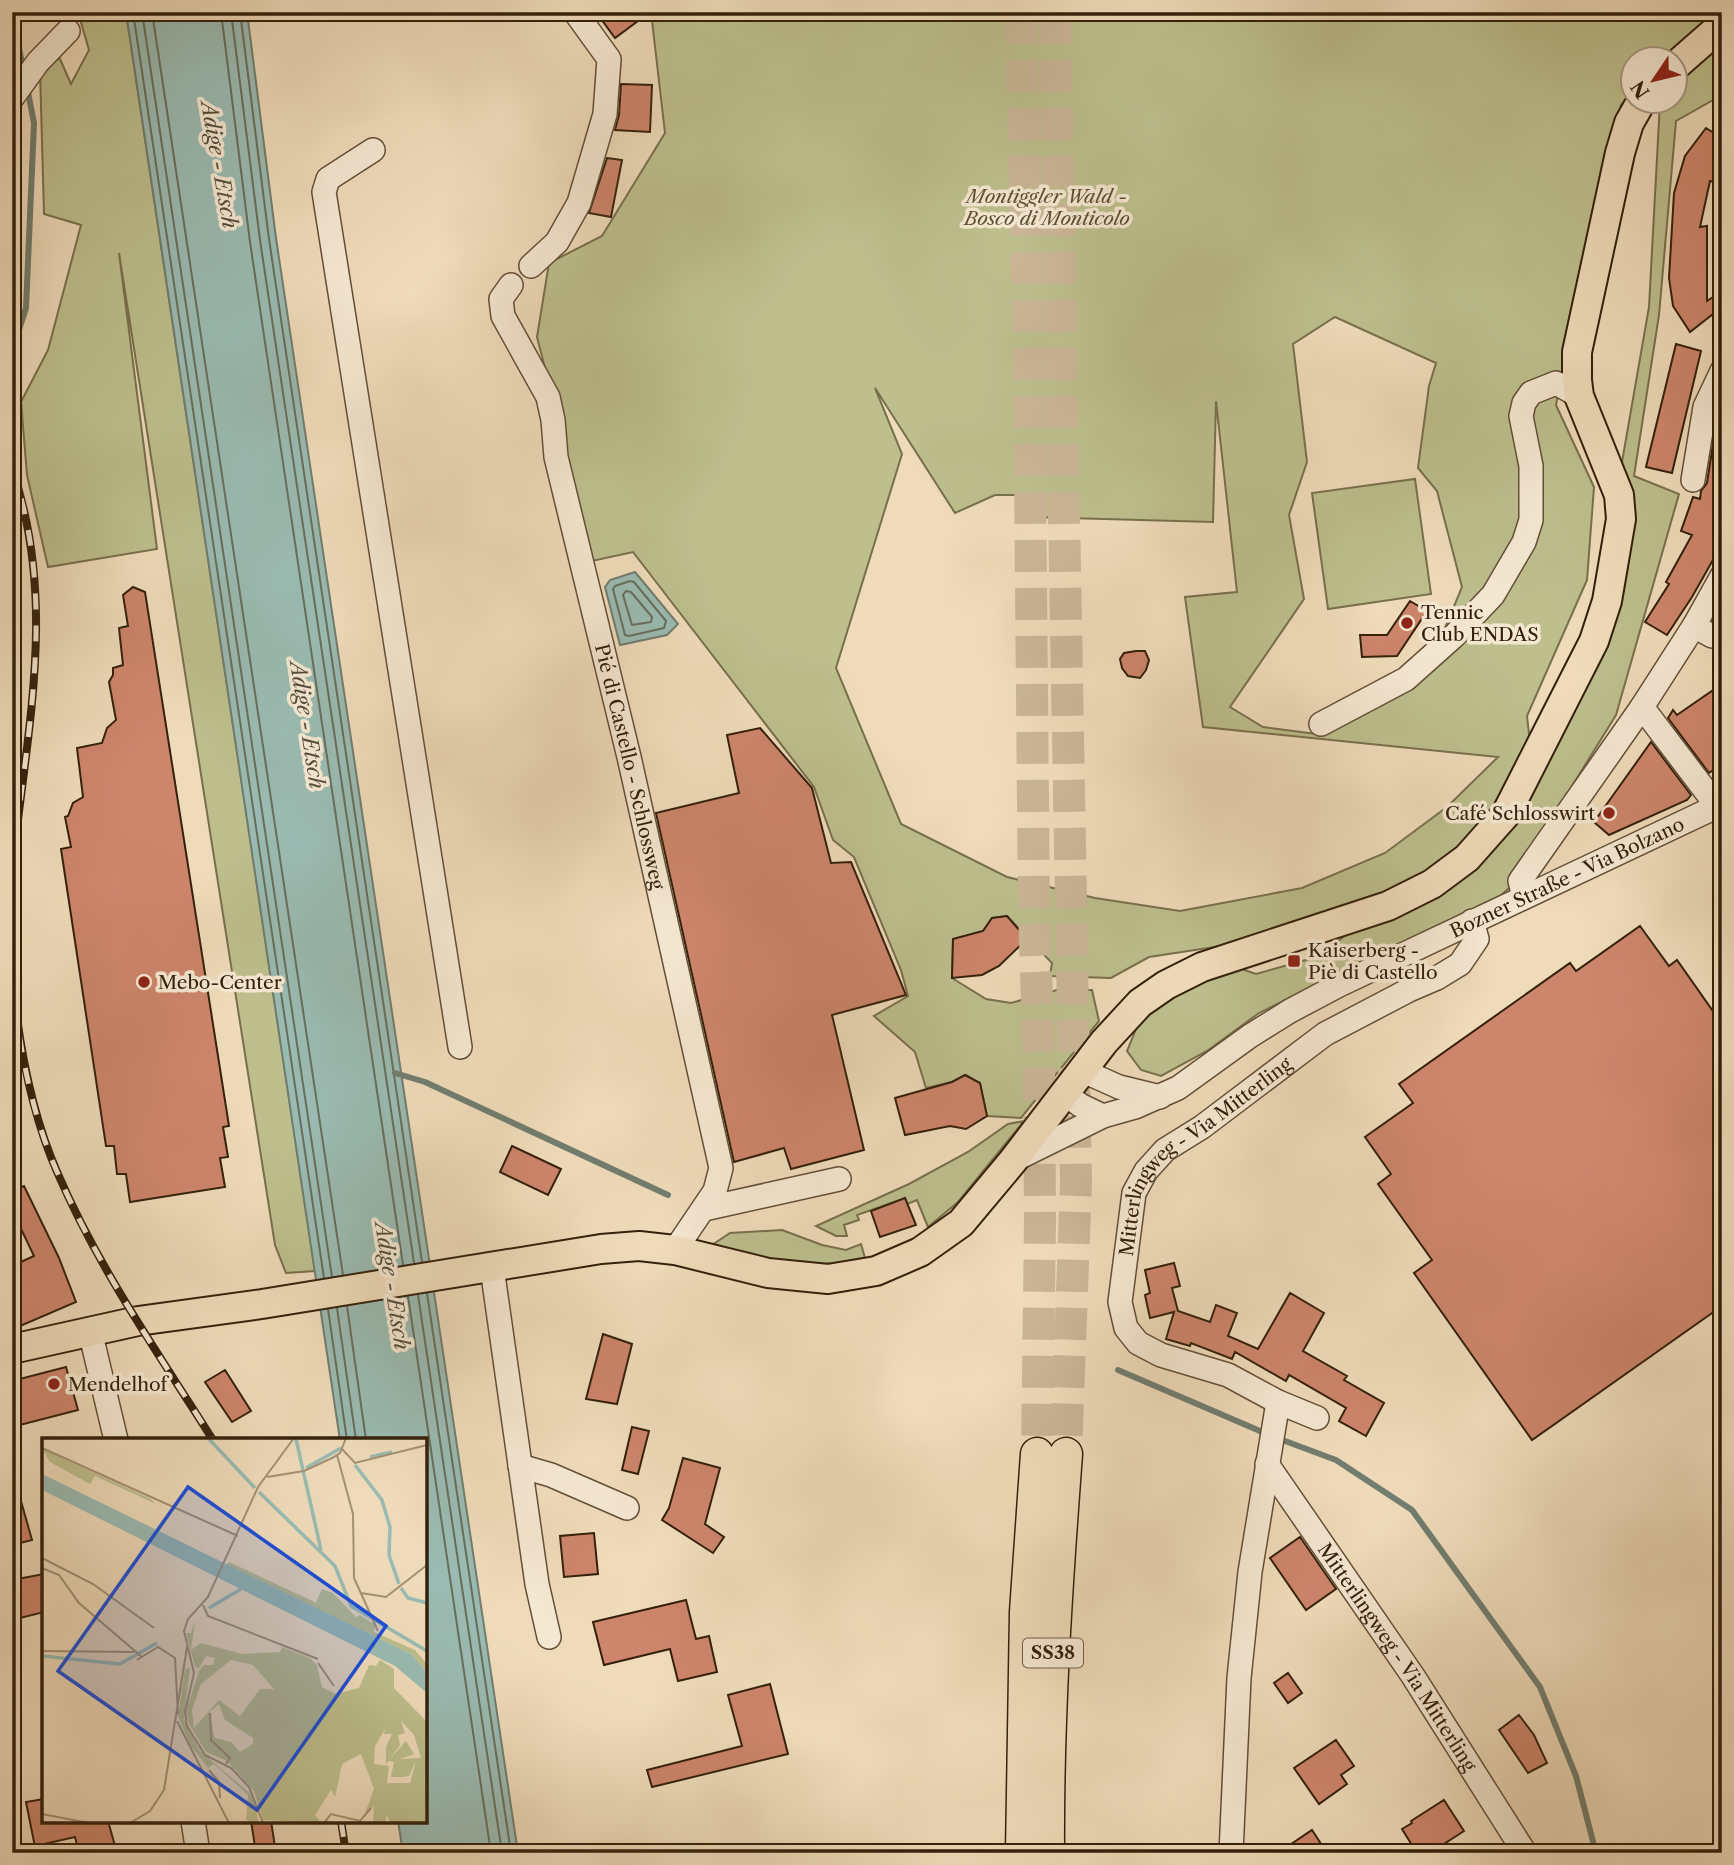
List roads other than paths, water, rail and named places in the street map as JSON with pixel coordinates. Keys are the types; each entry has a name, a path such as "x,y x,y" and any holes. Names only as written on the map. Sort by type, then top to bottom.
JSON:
{"highway":[{"name":"SS38","path":"1022,1853 1026,1612 1052,1454 1053,1648 1048,1853"}],"main road":[{"path":"1688,55 1722,25"},
{"path":"12,1349 138,1321 262,1304 601,1249 639,1246 675,1250 768,1272 828,1279 876,1270 920,1252 952,1230 970,1213 1104,1041 1140,1003 1166,985 1202,967 1388,906 1432,884 1467,858 1506,814 1594,641 1614,573 1621,519 1619,495 1579,396 1577,352 1620,152 1633,116"}],"street":[{"path":"531,266 557,242 579,203 605,114 609,59 575,12"},
{"path":"12,98 38,62 68,30"},
{"path":"373,150 328,179 324,192 460,1047"},
{"name":"Pié di Castello - Schlossweg","path":"511,285 501,299 503,316 548,397 556,457 629,757 721,1168 715,1191 675,1250"},
{"path":"1693,480 1705,407 1722,371"},
{"path":"1321,724 1406,679 1453,637 1493,595 1524,542 1531,520 1531,466 1521,416 1524,403 1531,393 1556,383 1579,396"},
{"path":"1524,897 1520,881 1642,707 1694,626 1722,576"},
{"path":"1694,626 1712,636 1722,635"},
{"path":"1642,707 1720,805"},
{"name":"Bozner Straße - Via Bolzano","path":"1012,1162 1103,1116 1160,1097 1178,1088 1290,1011 1472,921 1720,805"},
{"name":"Mitterlingweg - Via Mitterling","path":"1317,1418 1277,1412 1228,1375 1161,1355 1138,1343 1126,1328 1120,1301 1134,1193 1146,1171 1165,1150 1202,1127 1325,1034 1460,964 1477,939 1472,921"},
{"path":"1104,1041 1108,1064 1119,1087"},
{"path":"1081,1070 1119,1087 1160,1097"},
{"path":"1064,1093 1080,1105 1103,1116"},
{"path":"704,1209 839,1179"},
{"path":"492,1268 537,1584 549,1637"},
{"path":"90,1331 116,1438"},
{"path":"1231,1853 1239,1678 1250,1572 1277,1412"},
{"name":"Mitterlingweg - Via Mitterling","path":"1268,1456 1413,1676 1525,1853"},
{"path":"520,1465 551,1475 627,1508"},
{"path":"193,1825 198,1853"},
{"path":"193,1825 206,1853"}],"water":[{"name":"Adige - Etsch","path":"126,12 247,12 276,238 518,1853 403,1853 398,1823 427,1823 427,1438 340,1438"},
{"path":"635,572 678,624 667,635 620,645 605,587 610,580"}],"waterway":[{"path":"12,13 24,73"},
{"path":"12,351 26,308 34,123 27,87"},
{"path":"395,1073 425,1082 668,1195"},
{"path":"1118,1370 1267,1434"},
{"path":"1277,1438 1336,1460 1412,1510 1540,1687 1576,1776 1596,1853"}],"tunnel":[{"path":"1021,12 1029,367 1034,911 1039,1063 1037,1454"},
{"path":"1055,12 1076,1182 1066,1454"}],"railway":[{"path":"12,468 26,519 34,570 36,620 30,721 12,874"},
{"path":"12,973 27,1075 40,1126 58,1174 111,1277 212,1438"},
{"path":"341,1823 346,1853"}],"place":[{"name":"Tennic Club ENDAS","path":"1407,623"},
{"name":"Café Schlosswirt","path":"1609,813"},
{"name":"Kaiserberg - Piè di Castello","path":"1294,961"},
{"name":"Mebo-Center","path":"144,982"},
{"name":"Mendelhof","path":"54,1384"}],"park label":[{"name":"Montiggler Wald - Bosco di Monticolo","path":"1047,207"}]}
